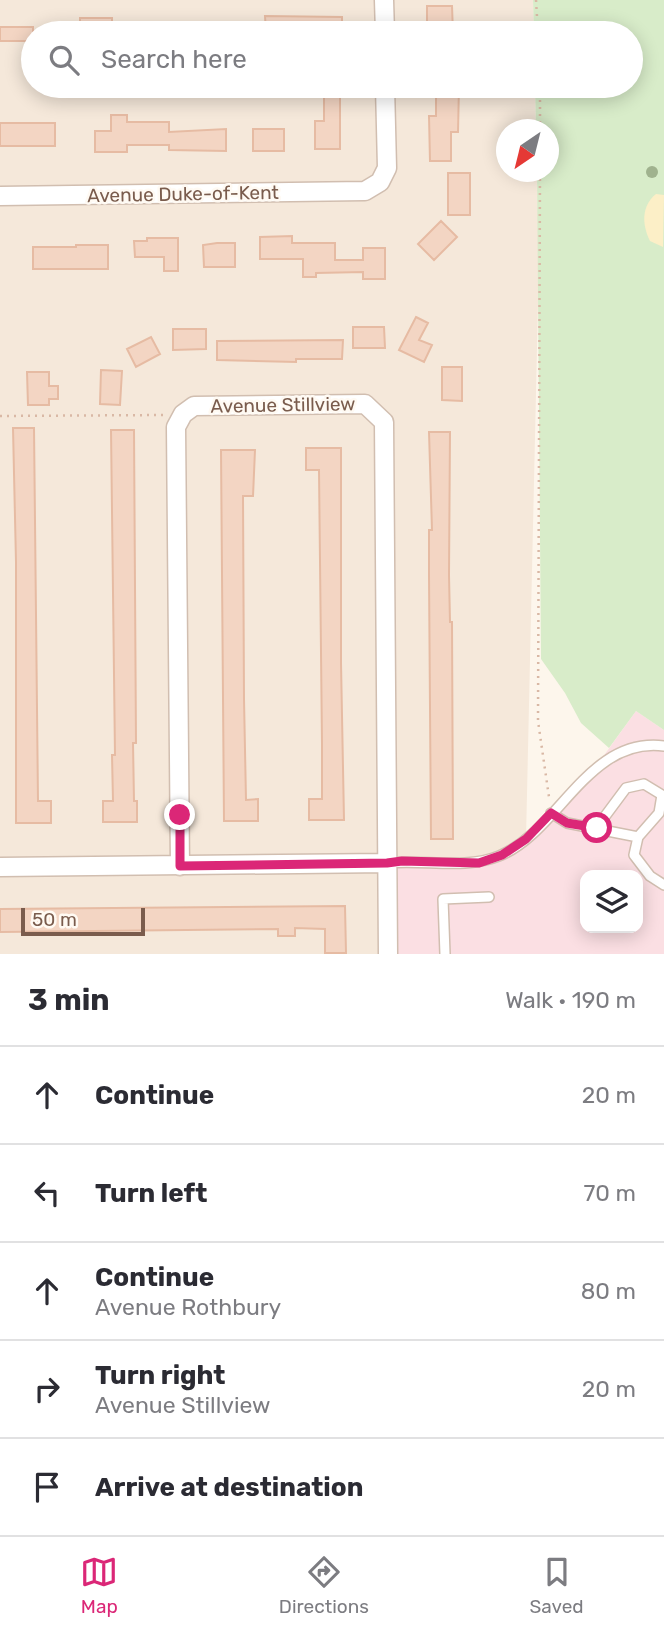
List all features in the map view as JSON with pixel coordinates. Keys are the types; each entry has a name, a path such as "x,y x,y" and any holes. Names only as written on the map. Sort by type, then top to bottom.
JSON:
{"street":[{"path":"384,0 385,21"},
{"name":"Avenue Duke-of-Kent","path":"0,196 365,191 380,182 387,168 385,98"},
{"name":"Avenue Stillview","path":"180,866 176,428 183,414 194,406 365,404 384,422 388,954"},
{"path":"0,867 387,863"}],"lane":[{"path":"387,863 479,863 502,855 526,839 592,772 623,750 651,744 664,746"},
{"path":"597,828 625,788 644,785 662,795 659,813 638,837 634,855 650,876 664,885"},
{"path":"551,813 567,823 638,837"},
{"path":"445,954 443,899 489,897"}],"path":[{"path":"536,0 537,21"},
{"path":"540,98 540,119"},
{"path":"540,182 538,721 551,813"},
{"path":"0,416 183,414"}],"shaded area":[{"path":"0,0 533,0 534,21 21,21 21,98 535,98 536,119 496,119 496,182 537,182 539,258 526,839 388,954 0,954"},
{"path":"636,711 664,730 664,954 388,954 387,863 479,863 526,839 592,772"}],"green space":[{"path":"533,0 664,0 664,730 636,711 609,748 581,723 565,693 541,659 537,182 559,182 559,119 536,119 535,98 643,98 643,21 534,21"}],"sand":[{"path":"656,194 664,195 663,247 650,241 644,222 645,210"}],"building":[{"path":"427,6 452,6 453,21 427,21"},
{"path":"265,16 342,17 342,21 265,21"},
{"path":"80,18 112,18 112,21 80,21"},
{"path":"0,27 21,27 21,41 0,41"},
{"path":"324,98 340,98 340,149 315,149 315,121 324,121"},
{"path":"436,98 459,98 458,132 451,132 451,161 430,161 429,116 436,116"},
{"path":"111,115 127,115 127,122 169,122 169,132 226,129 226,151 169,150 169,145 127,145 127,152 95,152 95,131 111,131"},
{"path":"0,123 55,123 55,146 0,146"},
{"path":"253,129 284,129 284,151 253,151"},
{"path":"448,173 470,173 470,215 448,215"},
{"path":"441,221 457,237 434,260 418,244"},
{"path":"292,236 292,243 335,243 335,260 363,260 363,248 385,248 385,279 363,279 363,272 316,273 316,277 303,277 303,259 260,259 260,237"},
{"path":"147,238 178,238 178,271 164,271 164,257 135,257 134,241 147,241"},
{"path":"235,243 235,267 204,267 203,245"},
{"path":"108,245 108,269 33,269 33,247"},
{"path":"416,317 428,323 419,340 432,345 424,362 399,350"},
{"path":"353,327 384,327 385,348 353,348"},
{"path":"173,329 206,329 206,349 173,350"},
{"path":"151,337 160,354 136,367 127,349"},
{"path":"343,340 342,359 296,359 296,362 217,360 217,341"},
{"path":"442,367 462,367 462,401 442,400"},
{"path":"101,370 122,371 120,405 100,404"},
{"path":"27,372 49,372 49,386 58,386 58,399 49,399 49,405 28,405"},
{"path":"13,428 34,428 38,801 51,801 51,823 16,823"},
{"path":"111,430 134,430 136,743 133,743 137,822 103,822 103,801 113,801 112,755 115,755"},
{"path":"429,432 450,432 453,839 431,839 429,530 432,530"},
{"path":"306,448 341,448 344,820 309,820 309,799 322,799 322,743 319,470 306,470"},
{"path":"221,450 255,450 253,496 243,496 244,699 246,800 258,799 258,821 224,821"},
{"path":"345,906 346,953 325,953 325,929 295,928 295,936 278,936 278,929 0,932 0,909"}],"route":[{"path":"180,815 180,866 402,861 479,863 502,855 526,839 551,813 567,823 597,828"}]}
